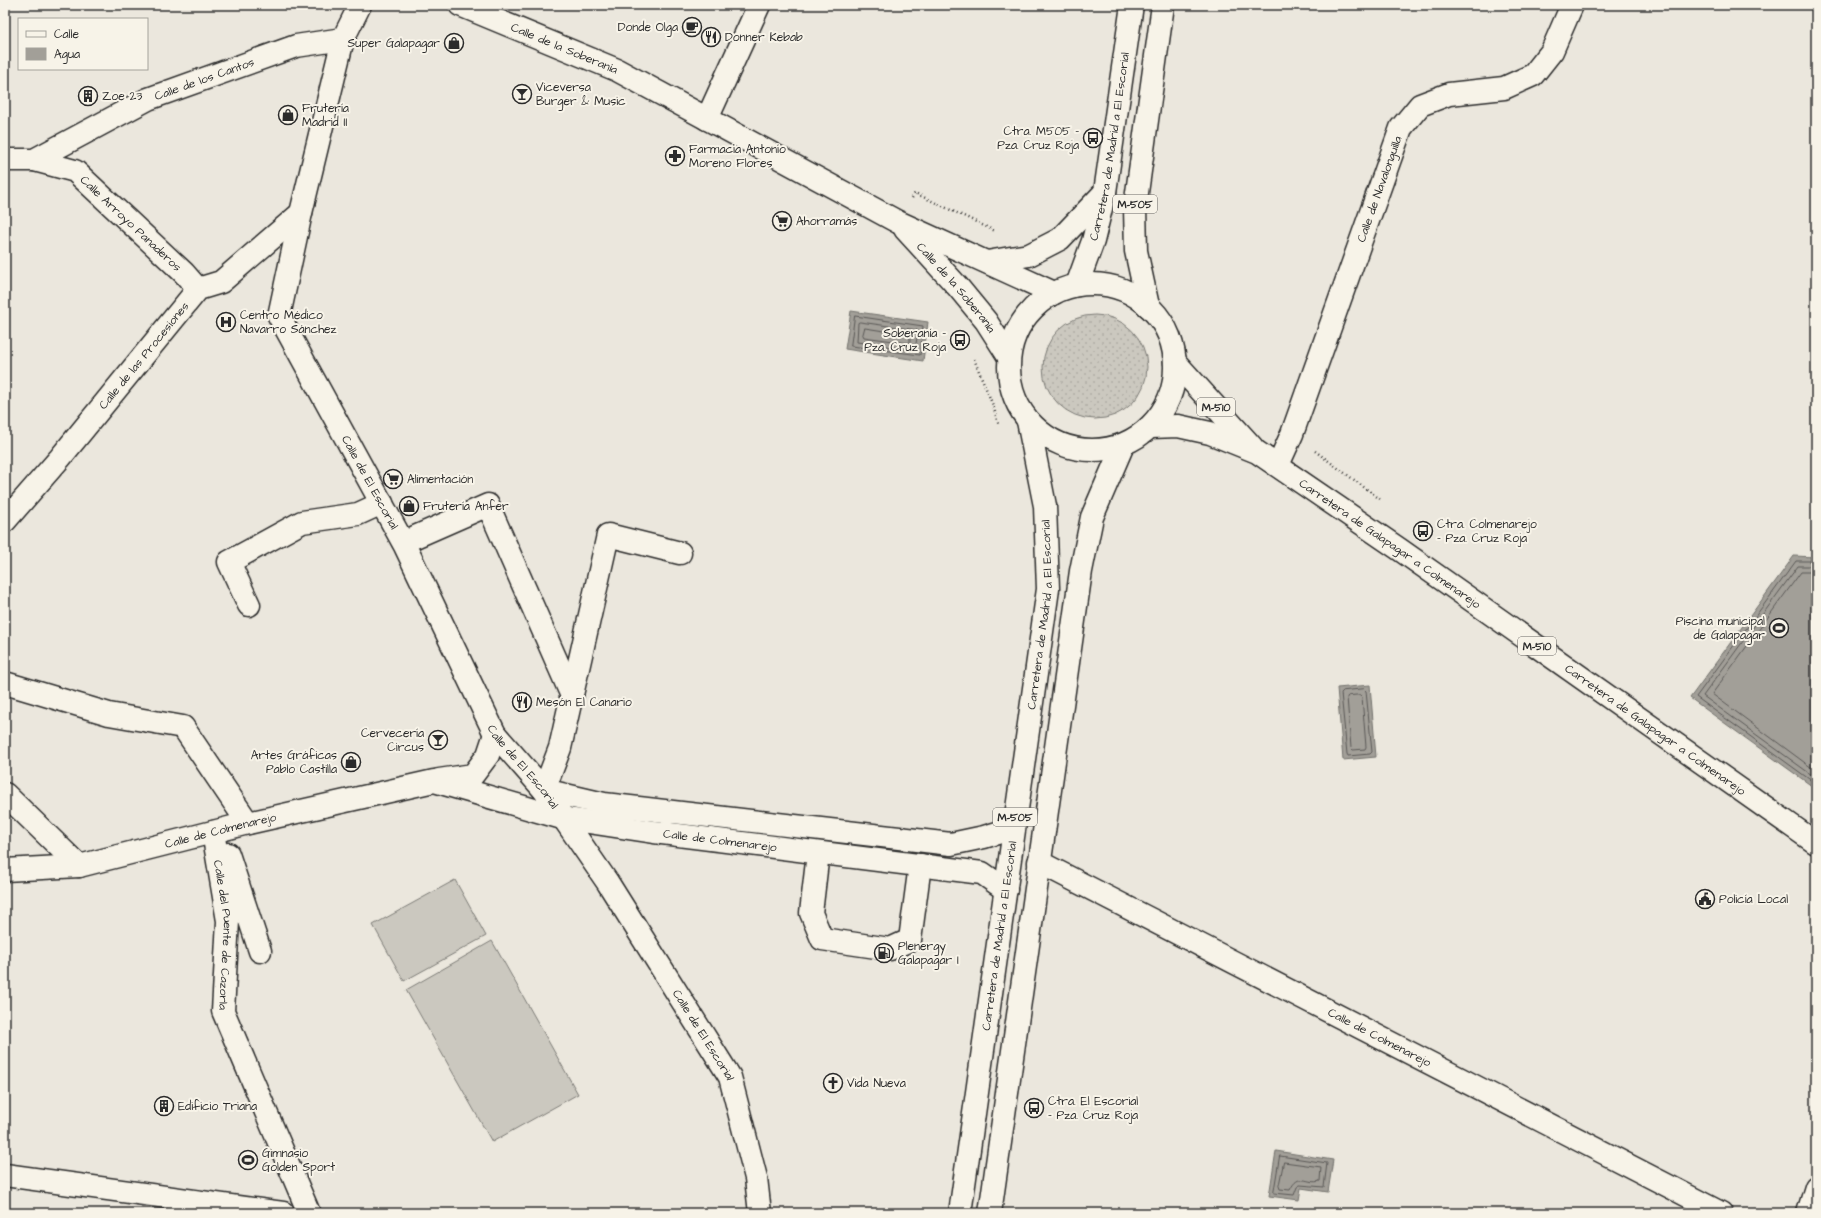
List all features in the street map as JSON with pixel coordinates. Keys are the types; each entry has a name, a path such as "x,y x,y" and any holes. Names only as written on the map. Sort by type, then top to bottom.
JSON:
{"main road":[{"path":"198,289 221,282 301,213 343,39 360,5"},
{"name":"Calle de la Soberanía","path":"460,5 617,70 898,222 1054,293"},
{"path":"707,119 759,5"},
{"name":"Carretera de Madrid a El Escorial","path":"1077,285 1093,241 1105,192 1132,5"},
{"name":"M-505","path":"1148,306 1136,251 1135,207 1163,5"},
{"name":"Calle de Navalonguilla","path":"1278,465 1292,434 1401,128 1420,105 1449,94 1504,88 1533,75 1552,51 1572,5"},
{"name":"Calle de los Cantos","path":"5,160 34,160 148,99 296,46 343,39"},
{"name":"Calle Arroyo Panaderos","path":"34,160 75,171 184,273 198,289"},
{"path":"987,262 1029,255 1060,239 1105,192"},
{"name":"Calle de El Escorial","path":"301,213 279,316 405,546 495,734 544,790 608,883 730,1077 756,1178 760,1213"},
{"name":"Calle de la Soberanía","path":"898,222 958,287 986,321 1009,357"},
{"name":"M-505","path":"1100,284 1122,289 1148,306 1165,328 1172,344 1175,362 1173,385 1165,408 1151,427 1138,437 1123,445 1098,451 1071,448 1047,438 1028,421 1018,406 1012,390 1009,374 1009,357 1014,337 1024,319 1037,304 1054,293 1077,285 1100,284"},
{"name":"Calle de las Procesiones","path":"5,521 60,458 198,289"},
{"name":"Carretera de Galapagar a Colmenarejo","path":"1175,362 1257,452"},
{"name":"Carretera de Madrid a El Escorial","path":"960,1213 1048,588 1045,506 1028,421"},
{"name":"Carretera de Galapagar a Colmenarejo","path":"1151,427 1178,426 1210,433 1257,452 1278,465 1816,843"},
{"name":"M-505","path":"990,1213 1081,571 1092,518 1123,445"},
{"path":"248,605 229,562 302,522 358,514 382,503"},
{"path":"415,537 488,505 572,696"},
{"path":"544,790 560,748 608,535 680,553"},
{"path":"5,683 109,714 183,728 248,823"},
{"name":"Calle de Colmenarejo","path":"5,870 79,866 248,823 434,781 473,775 488,755 495,734"},
{"name":"Calle de Colmenarejo","path":"434,781 562,818 654,832 982,873 1006,890"},
{"name":"Calle de Colmenarejo","path":"544,790 604,804 951,844 984,837 1014,828"},
{"path":"5,794 79,866"},
{"path":"216,831 260,951"},
{"name":"Calle del Puente de Cazorla","path":"216,831 228,921 223,1011 309,1213"},
{"path":"818,852 811,913 822,939 890,949 910,940 920,865"},
{"name":"Calle de Colmenarejo","path":"1039,862 1721,1213"},
{"path":"5,1175 283,1213"},
{"path":"1808,1213 1816,1187"}],"path":[{"path":"898,222 916,193 998,233"},
{"path":"971,352 994,408 1000,431"}],"shaded area":[{"path":"1095,315 1115,319 1124,324 1138,338 1143,347 1147,367 1143,387 1138,396 1124,410 1115,415 1095,419 1075,415 1066,410 1052,396 1047,387 1043,367 1047,347 1052,338 1066,324 1075,319"},
{"path":"455,880 486,936 404,981 373,925"},
{"path":"492,941 578,1094 492,1142 406,990"}],"water":[{"path":"851,311 928,322 923,361 845,349"},
{"name":"Piscina municipal de Galapagar","path":"1794,556 1816,557 1816,789 1690,698"},
{"path":"1370,685 1376,757 1343,760 1337,688"},
{"path":"1276,1151 1333,1160 1328,1192 1301,1188 1299,1200 1269,1196"}],"place":[{"name":"Donde Olga","path":"692,27"},
{"name":"Donner Kebab","path":"711,37"},
{"name":"Super Galapagar","path":"454,43"},
{"name":"Viceversa Burger & Music","path":"522,94"},
{"name":"Zoe 23","path":"88,96"},
{"name":"Frutería Madrid II","path":"288,115"},
{"name":"Ctra. M505 - Pza. Cruz Roja","path":"1093,138"},
{"name":"Farmacia Antonio Moreno Flores","path":"675,156"},
{"name":"Ahorramás","path":"782,221"},
{"name":"Centro Médico Navarro Sánchez","path":"226,322"},
{"name":"Soberanía - Pza. Cruz Roja","path":"960,340"},
{"name":"Alimentación","path":"393,479"},
{"name":"Frutería Anfer","path":"409,506"},
{"name":"Ctra. Colmenarejo - Pza. Cruz Roja","path":"1423,531"},
{"name":"Piscina municipal de Galapagar","path":"1779,628"},
{"name":"Mesón El Canario","path":"522,702"},
{"name":"Cervecería Circus","path":"438,740"},
{"name":"Artes Gráficas Pablo Castilla","path":"351,762"},
{"name":"Policía Local","path":"1705,899"},
{"name":"Plenergy Galapagar I","path":"884,953"},
{"name":"Vida Nueva","path":"833,1083"},
{"name":"Edificio Triana","path":"164,1106"},
{"name":"Ctra. El Escorial - Pza. Cruz Roja","path":"1034,1108"},
{"name":"Gimnasio Golden Sport","path":"248,1160"}]}
